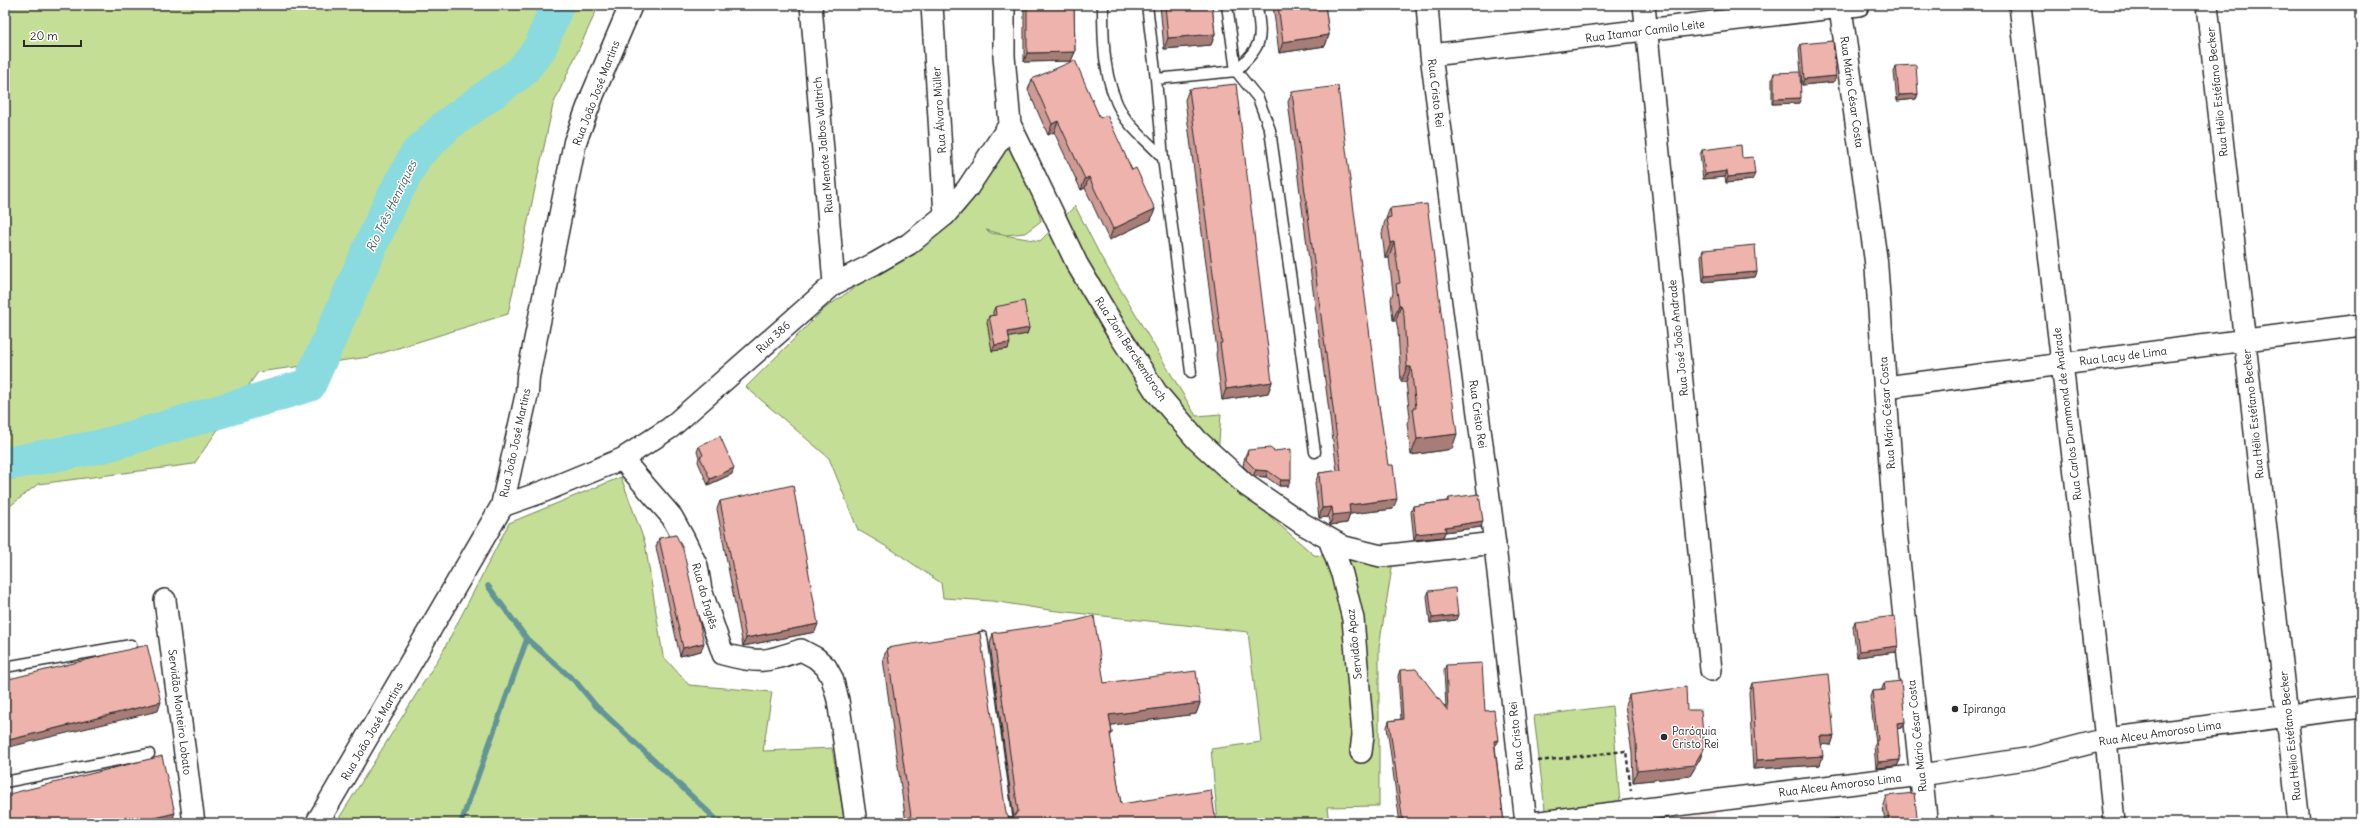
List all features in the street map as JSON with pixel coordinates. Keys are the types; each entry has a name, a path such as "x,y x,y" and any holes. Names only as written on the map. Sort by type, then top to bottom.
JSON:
{"main road":[{"name":"Rua João José Martins","path":"318,823 502,506 527,393 528,377 575,142 593,94 632,5"},
{"name":"Rua Mário César Costa","path":"1847,6 1876,261 1895,526 1926,823"}],"street":[{"name":"Rua Menote Jalbos Waltrich","path":"812,5 834,284"},
{"name":"Rua Álvaro Müller","path":"932,5 945,215"},
{"name":"Rua Zioni Berckembroch","path":"1004,5 1004,56 1010,124 1077,264 1114,328 1156,392 1197,440 1225,468 1259,494 1329,539 1350,548 1381,556 1495,543"},
{"name":"Rua Cristo Rei","path":"1427,5 1431,55 1495,543 1526,823"},
{"name":"Rua José João Andrade","path":"1644,5 1711,670"},
{"name":"Rua Carlos Drummond de Andrade","path":"2020,5 2106,739 2114,823"},
{"name":"Rua Hélio Estéfano Becker","path":"2208,5 2299,823"},
{"name":"Rua Itamar Camilo Leite","path":"1431,55 1647,31 1847,6"},
{"name":"Rua 386","path":"502,506 542,492 622,459 670,428 834,284 909,244 945,215 967,189 1010,124"},
{"name":"Rua Lacy de Lima","path":"1886,387 2361,325"},
{"name":"Rua do Inglês","path":"622,459 672,517 684,539 697,566 701,590 723,654 746,660 766,662 801,650 816,658 826,667 832,678 838,700 856,823"},
{"name":"Servidão Apaz","path":"1329,539 1342,574 1353,619 1363,735 1361,752"},
{"name":"Servidão Monteiro Lobato","path":"165,600 194,823"},
{"name":"Rua Alceu Amoroso Lima","path":"1532,823 1921,775 2032,758 2106,739 2361,707"}],"lane":[{"path":"1103,5 1103,40 1108,84 1124,116 1163,158"},
{"path":"1147,5 1156,78 1163,158 1191,372"},
{"path":"1227,5 1236,71 1258,98 1270,130 1315,452"},
{"path":"1156,78 1236,71 1257,48 1261,34 1257,5"},
{"path":"982,637 1008,823"},
{"path":"5,667 131,645"},
{"path":"5,782 149,754"}],"path":[{"path":"1519,763 1626,751 1633,810"}],"shaded area":[{"path":"1715,813 1716,823 1639,823"}],"green space":[{"path":"5,5 599,5 553,105 508,314 369,357 258,372 194,464 38,484 5,510"},
{"path":"1011,141 1032,188 1041,221 1025,233 1006,235 986,230 991,233 1040,241 1075,206 1100,255 1196,416 1221,414 1217,470 1314,555 1393,562 1379,647 1379,806 1327,807 1329,823 1218,823 1211,749 1261,742 1248,632 1049,610 992,601 943,598 941,583 894,551 858,530 829,458 746,387 824,309 964,211 1007,143"},
{"path":"621,477 645,543 663,656 689,685 772,692 763,751 832,748 845,823 336,823 442,653 509,523"},
{"path":"1612,706 1620,803 1545,810 1534,716"}],"building":[{"path":"1027,5 1074,5 1075,52 1027,53"},
{"path":"1165,5 1212,5 1215,34 1168,38"},
{"path":"1278,5 1325,5 1329,35 1283,42"},
{"path":"1833,41 1836,76 1804,79 1801,44"},
{"path":"1075,60 1100,118 1107,115 1132,170 1136,168 1155,209 1113,229 1089,177 1085,179 1058,121 1052,124 1032,79"},
{"path":"1916,65 1918,94 1899,95 1896,66"},
{"path":"1800,72 1801,98 1774,99 1774,73"},
{"path":"1236,84 1272,382 1226,389 1220,343 1222,343 1189,89"},
{"path":"1338,86 1378,399 1388,465 1393,465 1397,499 1349,505 1350,513 1333,515 1332,507 1322,508 1319,473 1341,470 1292,92"},
{"path":"1741,145 1742,158 1753,157 1755,174 1728,177 1727,171 1705,174 1702,150"},
{"path":"1427,204 1457,434 1417,439 1413,408 1416,408 1411,367 1407,367 1404,315 1401,305 1399,305 1396,284 1400,283 1394,242 1391,243 1387,218 1391,217 1390,208"},
{"path":"1755,245 1757,272 1705,276 1703,250"},
{"path":"1024,301 1029,328 1008,332 1010,343 995,345 989,316 996,315 995,307"},
{"path":"720,436 734,468 710,479 700,457 703,455 699,446"},
{"path":"1270,448 1274,451 1291,449 1291,480 1281,480 1268,471 1256,470 1246,460 1248,450"},
{"path":"793,485 818,624 746,638 720,501"},
{"path":"1479,494 1483,521 1445,527 1446,531 1416,534 1413,506 1449,501 1449,498"},
{"path":"676,535 683,549 704,643 683,648 659,538"},
{"path":"1455,588 1458,615 1432,618 1429,591"},
{"path":"1094,616 1104,683 1196,671 1200,703 1109,715 1112,733 1110,733 1121,804 1211,790 1216,823 912,823 887,648 980,633 1006,813 1009,818 1013,818 1018,811 993,633 1075,621"},
{"path":"1895,616 1898,646 1859,651 1855,621"},
{"path":"147,645 161,702 5,741 5,680"},
{"path":"1482,663 1485,711 1494,710 1498,740 1494,741 1504,823 1403,823 1389,721 1403,719 1400,670 1416,669 1448,711 1446,665"},
{"path":"1828,674 1834,736 1820,736 1823,756 1757,760 1752,683"},
{"path":"1901,681 1905,722 1897,723 1900,760 1878,762 1876,741 1878,740 1872,691 1885,690 1884,683"},
{"name":"Paróquia Cristo Rei","path":"1686,687 1687,710 1701,710 1704,748 1694,765 1637,771 1636,742 1629,695"},
{"path":"162,756 175,813 135,823 5,823 5,795"},
{"path":"1914,793 1917,816 1922,823 1889,823 1886,796"},
{"path":"1841,818 1841,823 1795,823"}],"waterway":[{"name":"Rio Três Henriques","path":"5,464 103,446 309,385 387,209 416,155 447,125 521,72 540,48 557,5"},
{"path":"488,586 527,639 577,683 596,706 720,823"},
{"path":"461,823 527,639"}],"place":[{"name":"Ipiranga","path":"1955,709"},
{"name":"Paróquia Cristo Rei","path":"1664,737"}]}
